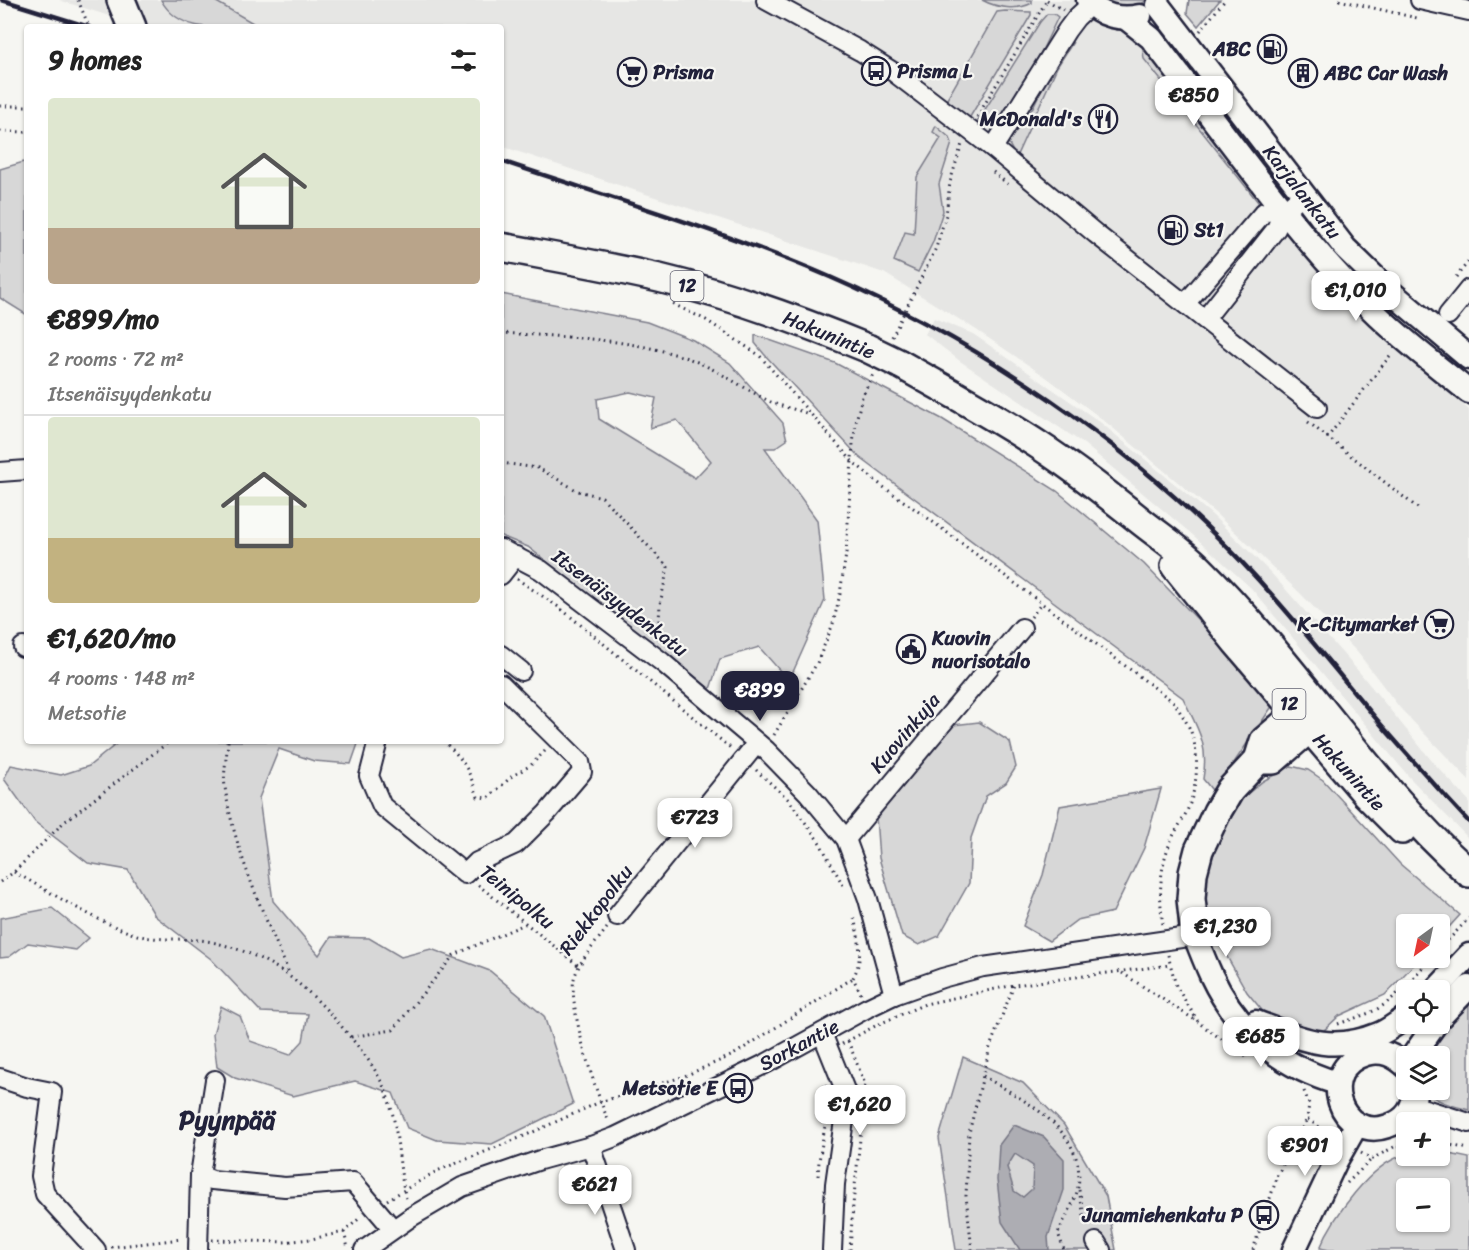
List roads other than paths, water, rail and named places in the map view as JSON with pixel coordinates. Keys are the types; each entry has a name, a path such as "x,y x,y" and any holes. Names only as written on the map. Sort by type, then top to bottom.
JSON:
{"highway":[{"path":"104,0 113,24"},
{"path":"121,0 131,24"},
{"name":"Hakunintie","path":"504,248 670,281 819,328 900,364 991,415 1037,444 1122,506 1175,565 1236,642 1310,716 1366,794 1468,885"},
{"path":"1195,936 1191,899 1199,850 1217,812 1230,790 1258,760 1264,741 1310,716"}],"main road":[{"path":"1090,2 1105,14 1118,19 1142,15 1160,2"},
{"name":"Karjalankatu","path":"1160,2 1345,248 1386,288 1469,358"},
{"name":"Karjalankatu","path":"1127,19 1151,38 1284,211 1372,310 1469,392"},
{"path":"1195,936 1211,975 1224,998 1250,1034 1285,1060 1317,1077 1337,1083"},
{"path":"1445,980 1469,955"},
{"path":"1450,1007 1469,987"},
{"path":"1224,998 1298,1052 1322,1059 1352,1060"},
{"path":"1256,1022 1306,1041 1327,1044 1347,1043 1380,1034 1396,1024"},
{"path":"1387,1052 1401,1034"},
{"path":"1294,1250 1351,1134 1337,1094 1337,1083 1346,1065 1352,1060 1377,1051 1387,1052 1396,1057"},
{"path":"1351,1134 1381,1129 1398,1123 1408,1113 1414,1100"}],"street":[{"path":"766,0 860,51 895,73 993,148 1096,234 1317,408"},
{"path":"1420,0 1469,11"},
{"path":"993,148 1067,30 1090,2"},
{"path":"1205,319 1276,229 1284,211 1303,194"},
{"path":"1185,304 1264,212 1284,211"},
{"path":"1448,315 1469,290"},
{"path":"0,472 24,470"},
{"path":"504,567 509,553"},
{"name":"Itsenäisyydenkatu","path":"509,553 541,570 662,662 757,743 808,793 846,839 868,899 894,995"},
{"name":"Kuovinkuja","path":"846,839 1022,628"},
{"path":"504,657 521,671"},
{"path":"377,744 369,776 382,806 465,874 477,862 516,844 547,813 582,772 580,762 504,687"},
{"name":"Riekkopolku","path":"617,916 749,763 757,743"},
{"name":"Sorkantie","path":"364,1250 411,1217 462,1187 615,1137 767,1063 894,995 942,978 983,967 1195,936"},
{"path":"822,1033 845,1090 846,1106 835,1184 832,1250"},
{"path":"0,1078 52,1092 41,1176 45,1194 96,1250"},
{"path":"198,1250 200,1175 215,1080"},
{"path":"1421,1100 1469,1123"},
{"path":"591,1146 626,1250"},
{"path":"200,1175 212,1180 285,1187 353,1182 393,1229"}],"railway":[{"path":"2,0 79,24"},
{"path":"504,162 708,230 830,277 931,326 1028,385 1075,417 1164,487 1230,549 1298,624 1384,728 1469,822"}],"place":[{"name":"ABC","path":"1272,49"},
{"name":"Prisma L","path":"876,71"},
{"name":"Prisma","path":"632,72"},
{"name":"ABC Car Wash","path":"1303,73"},
{"name":"McDonald's","path":"1103,119"},
{"name":"St1","path":"1173,230"},
{"name":"K-Citymarket","path":"1439,624"},
{"name":"Kuovin nuorisotalo","path":"911,649"},
{"name":"Metsotie E","path":"738,1088"},
{"name":"Junamiehenkatu P","path":"1264,1215"}],"district":[{"name":"Pyynpää","path":"227,1120"}]}
